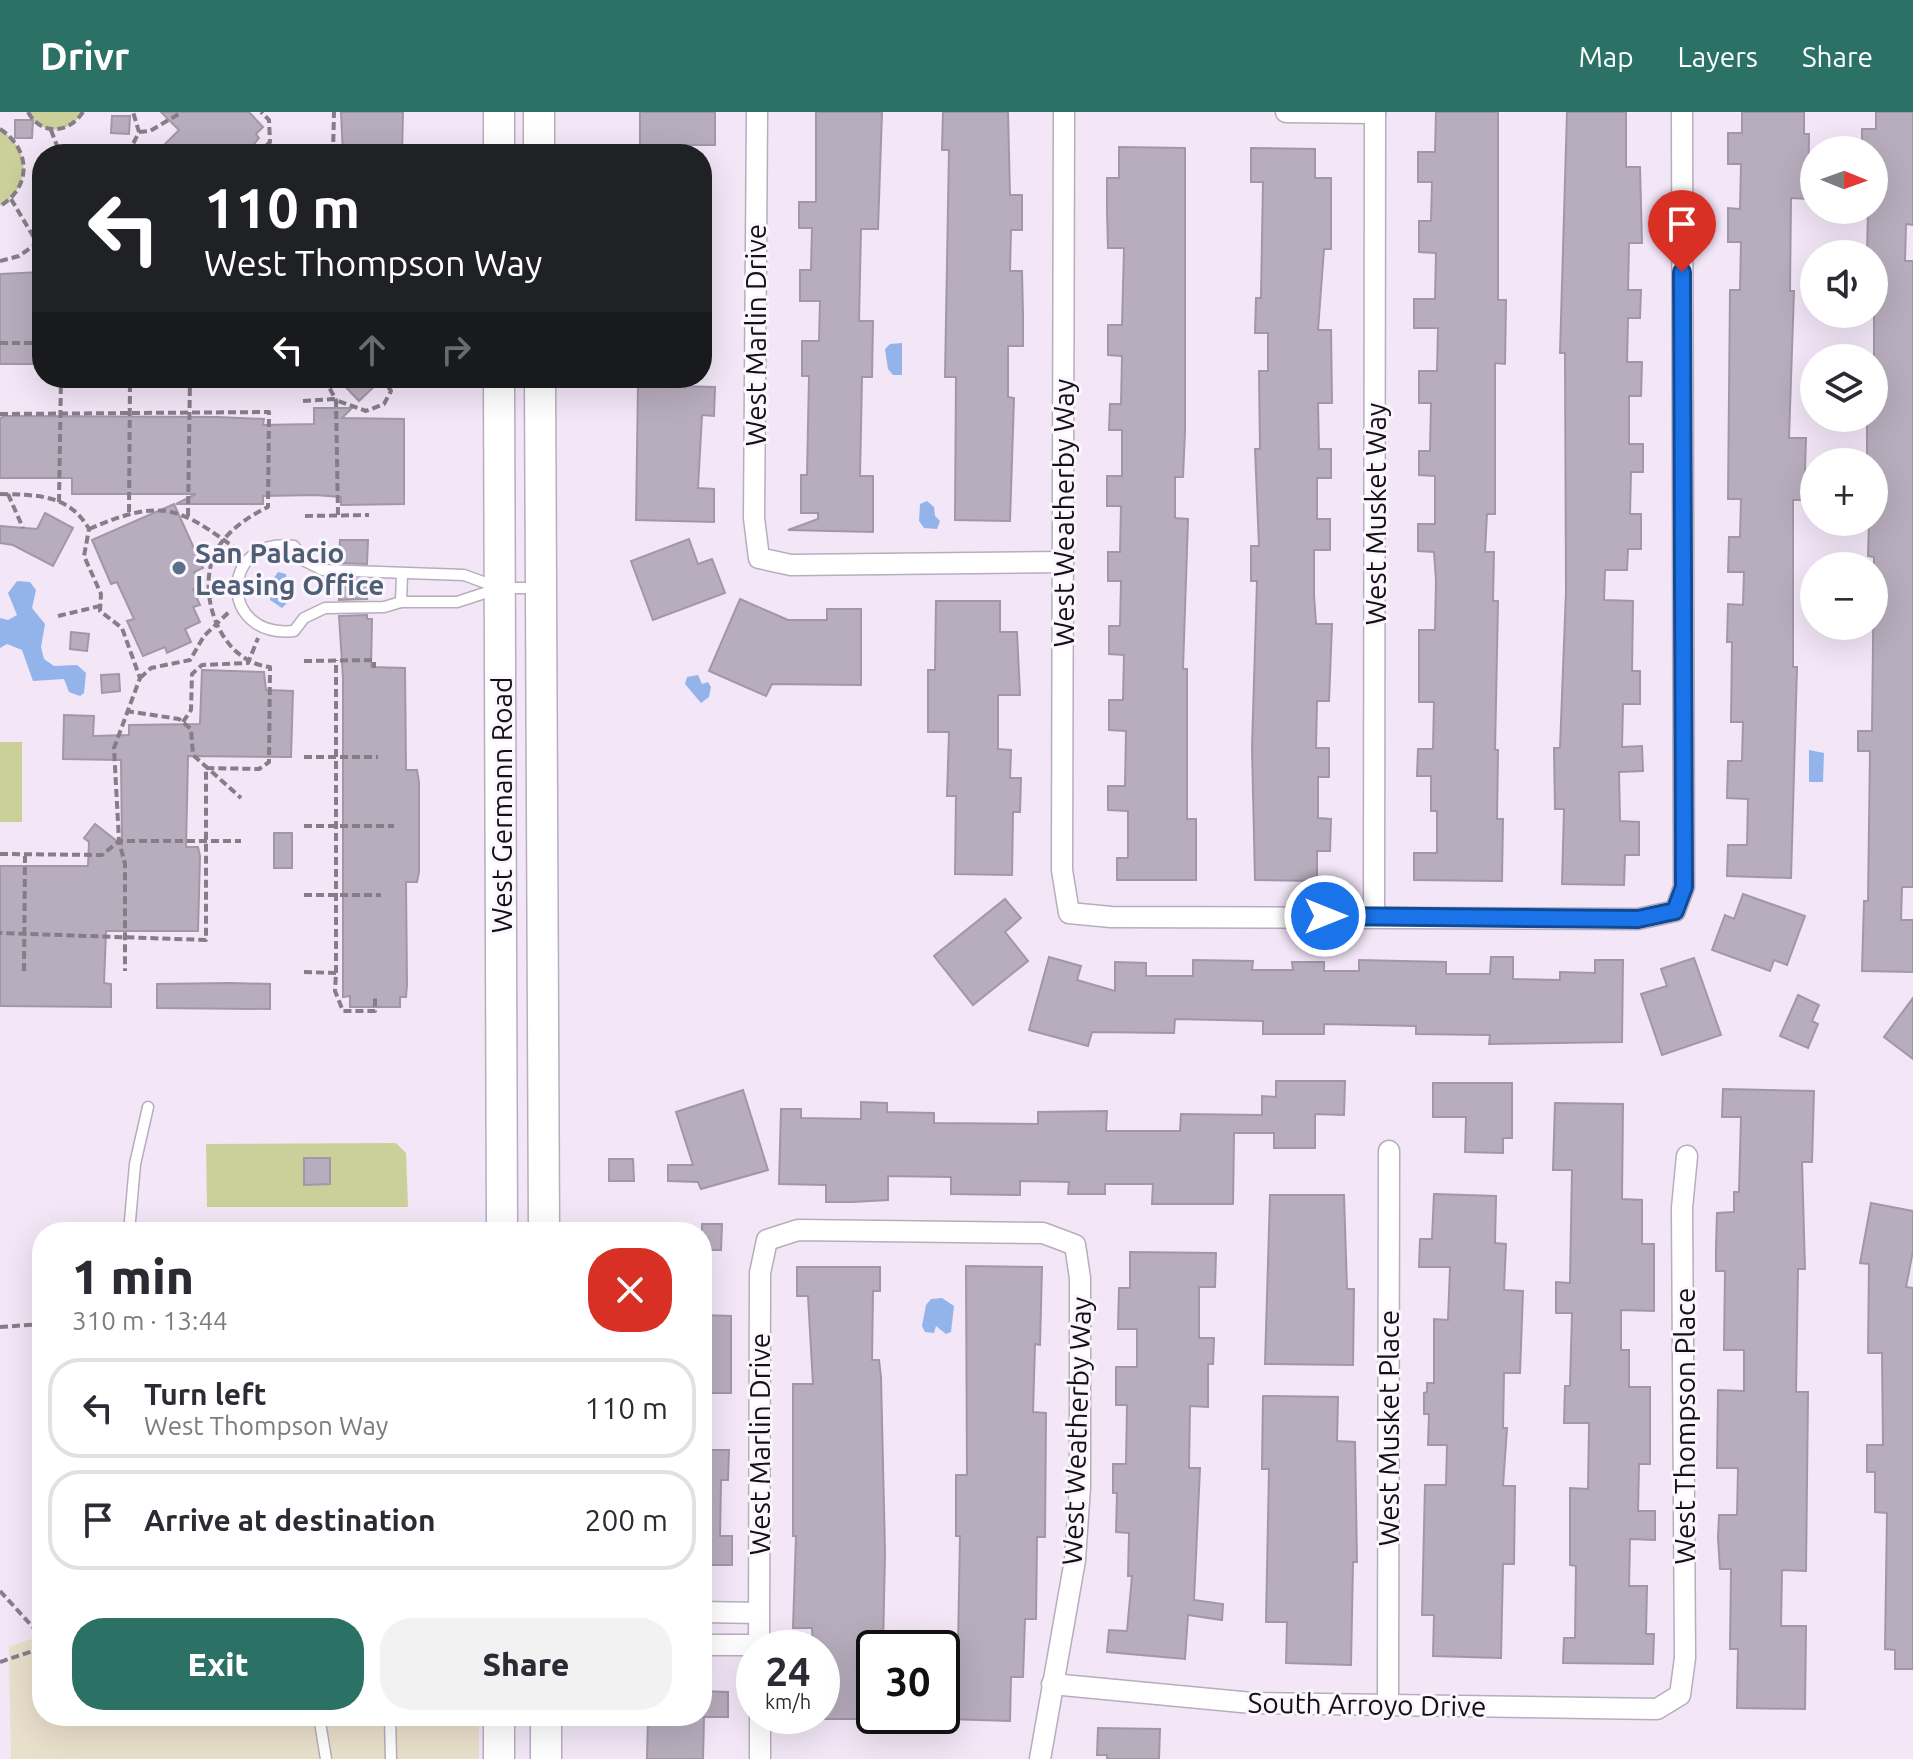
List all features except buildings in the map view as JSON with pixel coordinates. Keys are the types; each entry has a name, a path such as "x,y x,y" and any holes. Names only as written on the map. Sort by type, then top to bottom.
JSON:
{"main road":[{"path":"499,112 499,144"},
{"path":"539,112 539,144"},
{"name":"West Germann Road","path":"499,388 502,1222"},
{"name":"West Germann Road","path":"540,388 544,1222"},
{"path":"499,1726 499,1759"},
{"path":"546,1726 546,1759"}],"street":[{"name":"West Marlin Drive","path":"757,112 754,518 759,558 791,565 1063,562"},
{"name":"West Weatherby Way","path":"1064,112 1062,870 1069,913 1111,917 1374,916"},
{"path":"1286,112 1375,112"},
{"name":"West Musket Way","path":"1374,916 1375,112"},
{"path":"1374,916 1638,919 1675,911 1684,887 1682,112"},
{"name":"West Musket Place","path":"1388,1705 1389,1151"},
{"name":"West Thompson Place","path":"1680,1695 1685,1663 1682,1208 1687,1156"},
{"name":"West Marlin Drive","path":"759,1630 760,1273 767,1240 798,1230 1043,1233 1075,1245"},
{"name":"West Weatherby Way","path":"1040,1759 1075,1560 1080,1486 1080,1278 1075,1245"},
{"path":"712,1612 758,1613"},
{"path":"712,1645 736,1646"},
{"name":"South Arroyo Drive","path":"1052,1684 1252,1703 1657,1709 1680,1695"},
{"path":"760,1734 760,1759"}],"lane":[{"path":"500,588 464,575 323,570 305,561 294,546 278,544 262,548 249,558 238,580 239,604 248,618 261,628 277,633 294,631 304,618 325,608 384,607 401,602 457,602 500,588 541,588"},
{"path":"401,602 402,575"},
{"path":"130,1222 135,1164 148,1107"},
{"path":"321,1726 326,1759"},
{"path":"390,1726 391,1759"}],"path":[{"path":"28,112 37,124 51,130 70,126 83,112"},
{"path":"133,112 139,132 133,144"},
{"path":"139,132 150,131 182,112"},
{"path":"261,112 269,120 268,144"},
{"path":"333,144 334,112"},
{"path":"0,129 11,136 24,160 20,188 0,206"},
{"path":"51,130 56,144"},
{"path":"11,199 32,230"},
{"path":"0,261 19,256 32,247"},
{"path":"0,343 32,343"},
{"path":"59,502 61,388"},
{"path":"129,512 130,388"},
{"path":"188,516 190,388"},
{"path":"329,388 336,400 338,515"},
{"path":"303,401 336,400 366,411 384,404 391,391 389,388"},
{"path":"0,414 269,412 268,507"},
{"path":"0,494 41,495 79,510 89,529 84,556 101,594 100,611 122,628 140,678"},
{"path":"8,494 23,528"},
{"path":"89,529 129,512 174,510 188,516 249,558"},
{"path":"305,516 369,515"},
{"path":"125,971 125,864 119,841 114,748 140,678 151,668 190,660 215,622 239,604"},
{"path":"58,616 100,606"},
{"path":"183,722 191,710 192,674 199,668 248,663 261,628"},
{"path":"190,660 199,668"},
{"path":"336,660 335,991 343,1011 375,1011 375,995"},
{"path":"304,661 374,660 374,668"},
{"path":"206,768 259,769 269,762 270,667"},
{"path":"126,711 183,722 191,729 193,755 241,798"},
{"path":"304,757 378,757"},
{"path":"0,933 206,940 206,768"},
{"path":"304,826 394,826"},
{"path":"0,854 102,855 119,841 241,841"},
{"path":"24,971 25,856"},
{"path":"304,895 381,895"},
{"path":"304,972 336,973"},
{"path":"0,1327 32,1325"},
{"path":"0,1591 32,1626"},
{"path":"0,1662 32,1651"}],"shaded area":[{"path":"32,1639 32,1726 479,1726 479,1759 11,1759 9,1647"}],"green space":[{"path":"28,112 83,112 70,125 55,130 40,126"},
{"path":"0,129 18,147 24,168 18,189 0,206"},
{"path":"0,742 22,742 22,822 0,822"},
{"path":"396,1143 406,1153 408,1207 207,1207 206,1144"}],"water":[{"path":"902,343 902,375 893,375 888,369 885,349 890,344"},
{"path":"927,501 934,507 935,516 940,521 937,529 924,528 919,521 920,504"},
{"path":"278,572 286,574 288,602 282,608 270,600 271,582"},
{"path":"17,581 30,582 36,590 32,608 45,624 41,647 44,659 54,666 77,665 86,673 84,693 80,696 69,692 64,679 33,681 22,650 7,644 0,648 0,618 8,620 17,615 8,593"},
{"path":"698,675 702,684 708,682 711,687 709,697 701,703 685,684 687,677"},
{"path":"1809,750 1824,753 1823,782 1809,782"},
{"path":"942,1298 954,1306 951,1332 946,1334 936,1326 934,1333 925,1332 922,1326 926,1305 931,1299"}],"place":[{"name":"San Palacio Leasing Office","path":"179,568"}],"route":[{"path":"1325,916 1638,919 1675,911 1684,887 1682,272"}]}
